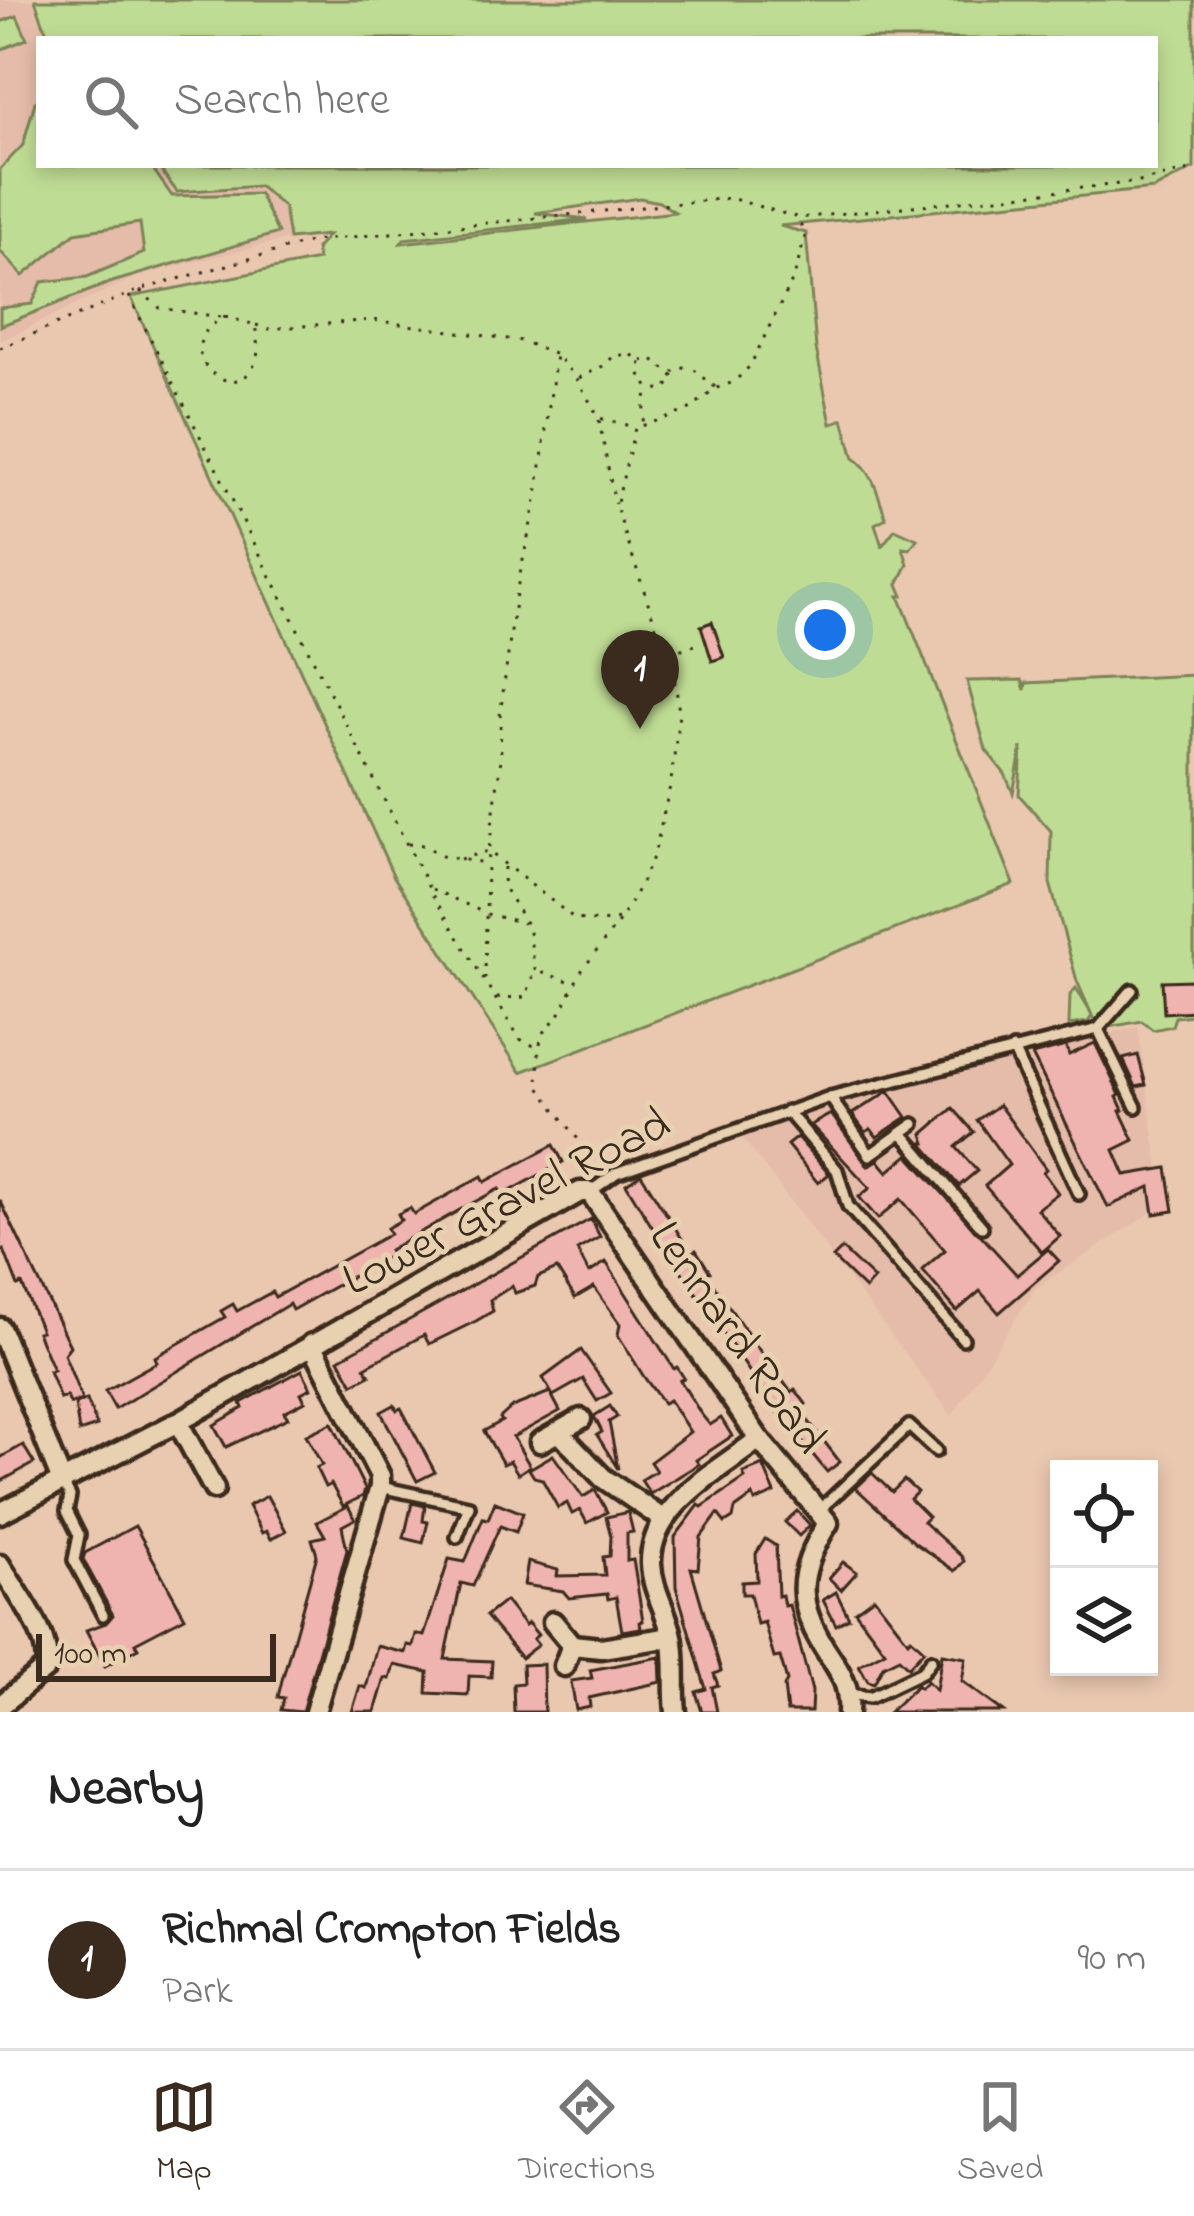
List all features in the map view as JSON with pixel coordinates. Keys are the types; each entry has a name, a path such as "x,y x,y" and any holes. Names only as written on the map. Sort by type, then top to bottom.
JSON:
{"street":[{"name":"Lower Gravel Road","path":"0,1514 178,1422 580,1192 590,1192"},
{"name":"Lennard Road","path":"590,1192 759,1439 823,1517"},
{"path":"0,1328 62,1479"},
{"path":"313,1344 380,1476 315,1712"},
{"path":"540,1442 580,1419"},
{"path":"178,1422 214,1490"},
{"path":"559,1432 603,1478 664,1520"},
{"path":"676,1712 672,1637 651,1564 664,1520 682,1499 759,1439"},
{"path":"823,1517 809,1554 803,1590 811,1623 840,1670 848,1703"},
{"path":"0,1565 43,1641 48,1659 46,1668 0,1706"},
{"path":"553,1622 572,1645 601,1648 672,1637"},
{"path":"564,1666 572,1645"}],"lane":[{"path":"1132,990 1098,1029 1136,1108"},
{"name":"Lower Gravel Road","path":"590,1192 616,1173 830,1097 1098,1029"},
{"path":"1013,1049 1079,1194"},
{"path":"830,1097 870,1155 914,1124"},
{"path":"787,1111 837,1170 848,1206 963,1340"},
{"path":"902,1133 982,1227"},
{"path":"823,1517 909,1426 936,1451"},
{"path":"62,1479 70,1496 67,1511 80,1535 74,1560 103,1615"},
{"path":"380,1487 470,1506 457,1537"},
{"path":"848,1703 922,1672 931,1660"}],"path":[{"path":"0,348 139,290 313,241 730,198 799,218 1139,182 1194,169"},
{"path":"598,418 644,426 687,411 717,388 734,382 750,366 794,277 805,238 799,218"},
{"path":"139,290 160,308 268,329 372,320 522,341 556,355 577,379 598,418 616,507 667,653 679,713 671,782 654,855 622,918 542,1035 538,1048 538,1086 580,1142 594,1172 590,1192"},
{"path":"128,294 429,888 520,1039 538,1048"},
{"path":"225,317 205,333 200,351 206,369 221,379 240,378 254,366 256,325"},
{"path":"577,379 622,353 641,362 650,358 672,374"},
{"path":"484,981 487,863 516,592 537,495 556,355"},
{"path":"641,362 639,373 649,388 670,387 679,367 717,388"},
{"path":"644,426 649,388"},
{"path":"616,507 635,428"},
{"path":"667,653 701,643"},
{"path":"406,844 487,863"},
{"path":"460,859 488,851"},
{"path":"488,851 574,919 622,918"},
{"path":"504,866 503,886 525,924 536,976"},
{"path":"429,888 487,914 525,924"},
{"path":"495,998 526,997 527,985 543,973 575,984"}],"shaded area":[{"path":"0,0 35,0 48,36 36,36 36,168 159,168 177,192 259,186 284,207 289,239 140,275 0,341"},
{"path":"1138,1027 1164,1204 1036,1288 952,1416 741,1136 885,1086"}],"green space":[{"path":"35,0 1194,0 1194,168 1154,189 780,226 806,233 816,348 831,424 843,419 854,458 874,485 886,518 875,524 882,546 895,529 917,539 910,549 903,548 908,564 898,584 903,596 899,596 1014,884 521,1072 394,877 131,297 318,260 316,249 328,235 289,239 284,207 259,186 177,192 159,168 1158,168 1158,36 48,36","holes":["640,198 675,212 401,243 587,219 535,213"]},
{"path":"17,16 27,39 0,50 0,22"},
{"path":"35,102 36,168 152,168 172,196 259,194 278,233 109,283 0,326 0,308 32,304 42,282 87,277 144,253 140,223 75,233 23,276 0,251 0,169 23,145"},
{"path":"1194,675 1194,1015 1175,1017 1172,1026 1153,1030 1142,1021 1098,1029 1092,1016 1088,1022 1069,1025 1070,995 1076,988 1092,1015 1077,981 1050,883 1051,831 1019,795 1022,747 1013,793 986,750 967,681 1022,680 1025,690 1026,683"}],"building":[{"path":"712,622 724,657 712,661 701,626"},
{"path":"1192,980 1194,1011 1164,1013 1162,981"},
{"path":"1095,1043 1120,1095 1120,1111 1134,1140 1114,1150 1125,1175 1167,1168 1174,1211 1154,1214 1150,1187 1108,1207 1032,1055 1066,1046 1069,1055"},
{"path":"1138,1055 1146,1085 1136,1087 1123,1059"},
{"path":"889,1091 907,1117 877,1137 871,1129 865,1132 852,1114"},
{"path":"999,1105 1058,1193 1037,1209 1060,1236 1042,1252 985,1186 1009,1165 977,1120"},
{"path":"953,1108 974,1132 956,1147 977,1171 959,1186 922,1143 926,1143 923,1134"},
{"path":"831,1114 868,1166 878,1160 888,1172 908,1155 1017,1275 1048,1249 1059,1261 999,1313 980,1291 957,1311 922,1270 945,1250 901,1199 878,1219 859,1197 870,1188 811,1125"},
{"path":"797,1137 829,1174 818,1183 787,1145"},
{"path":"554,1145 563,1162 503,1195 499,1189 465,1207 292,1310 289,1304 115,1409 105,1391 225,1317 221,1311 233,1304 237,1311 272,1292 275,1297 390,1234 387,1228 401,1220 398,1214 410,1208 414,1214 482,1176 485,1182"},
{"path":"641,1174 757,1347 806,1404 799,1409 840,1462 827,1472 772,1405 657,1235 626,1184"},
{"path":"0,1200 70,1346 64,1354 82,1400 70,1404 67,1396 60,1399 22,1284 18,1286 4,1250 0,1251"},
{"path":"591,1219 600,1237 577,1250 589,1273 606,1262 684,1378 680,1380 701,1414 710,1425 721,1418 732,1436 696,1460 699,1464 650,1494 641,1480 656,1471 650,1462 690,1432 669,1400 663,1403 644,1377 618,1335 620,1324 594,1287 575,1298 557,1269 538,1277 535,1286 515,1293 512,1286 490,1300 493,1311 476,1321 429,1344 424,1335 365,1367 370,1375 353,1384 339,1359"},
{"path":"842,1249 874,1279 865,1289 833,1258"},
{"path":"581,1350 611,1393 597,1401 583,1379 553,1396 543,1378"},
{"path":"302,1370 311,1388 301,1393 305,1401 284,1412 288,1418 226,1447 214,1425 243,1408 241,1403"},
{"path":"550,1392 560,1411 513,1437 530,1466 518,1474 510,1461 503,1464 484,1431 502,1421 512,1407"},
{"path":"87,1400 97,1426 79,1432 75,1404"},
{"path":"394,1405 401,1408 435,1472 417,1481 381,1412"},
{"path":"610,1406 617,1417 609,1422 618,1469 597,1435 602,1432 594,1416"},
{"path":"332,1423 365,1489 363,1496 343,1506 331,1484 325,1487 316,1468 322,1465 306,1435"},
{"path":"23,1445 34,1463 0,1482 0,1458"},
{"path":"553,1455 583,1497 595,1490 607,1512 587,1523 580,1510 572,1514 567,1503 558,1508 542,1479 529,1469"},
{"path":"763,1465 775,1493 755,1502 753,1496 725,1523 718,1514 701,1537 698,1569 691,1568 721,1671 714,1674 718,1685 712,1687 717,1712 702,1712 696,1692 706,1689 676,1587 675,1537 699,1505 745,1478 743,1473"},
{"path":"872,1473 892,1492 904,1480 917,1492 910,1499 928,1517 923,1522 964,1561 955,1571 915,1543 856,1488"},
{"path":"267,1496 286,1531 271,1539 267,1531 262,1533 248,1506"},
{"path":"495,1502 523,1513 516,1532 500,1526 473,1586 461,1583 445,1659 492,1661 491,1677 469,1676 468,1695 427,1693 428,1672 394,1665 375,1712 352,1712 360,1686 366,1688 377,1646 405,1653 416,1634 424,1636 449,1559 465,1562"},
{"path":"412,1503 425,1506 423,1521 428,1522 423,1543 404,1538"},
{"path":"348,1506 355,1519 342,1526 347,1550 302,1712 281,1710 284,1698 278,1697 317,1555 312,1539 325,1536 317,1522"},
{"path":"797,1511 810,1525 799,1536 785,1522"},
{"path":"628,1512 633,1532 627,1533 627,1561 633,1560 641,1628 622,1631 616,1597 569,1598 563,1591 524,1585 528,1562 558,1570 557,1576 605,1575 603,1557 610,1556 611,1536 606,1517"},
{"path":"135,1526 185,1617 135,1643 138,1648 105,1666 86,1630 113,1615 83,1559 85,1553"},
{"path":"765,1539 776,1546 778,1596 782,1595 784,1606 789,1605 812,1691 811,1712 787,1712 787,1681 780,1657 774,1658 764,1622 757,1624 750,1594 742,1594 742,1582 757,1581 756,1554"},
{"path":"843,1562 857,1572 841,1590 829,1578"},
{"path":"836,1592 849,1618 836,1625 823,1600"},
{"path":"874,1597 908,1641 911,1638 924,1650 908,1667 899,1658 883,1666 874,1683 859,1665 885,1651 855,1611"},
{"path":"505,1601 538,1635 533,1639 538,1645 521,1658 486,1616"},
{"path":"942,1654 966,1658 962,1681 1004,1712 889,1712 917,1685 920,1688 927,1681 936,1690"},
{"path":"660,1657 661,1682 589,1698 590,1707 576,1710 571,1681 592,1678 590,1670"},
{"path":"543,1664 544,1712 514,1712 513,1684 523,1683 522,1665"}],"place":[{"name":"Richmal Crompton Fields","path":"640,729"}]}
